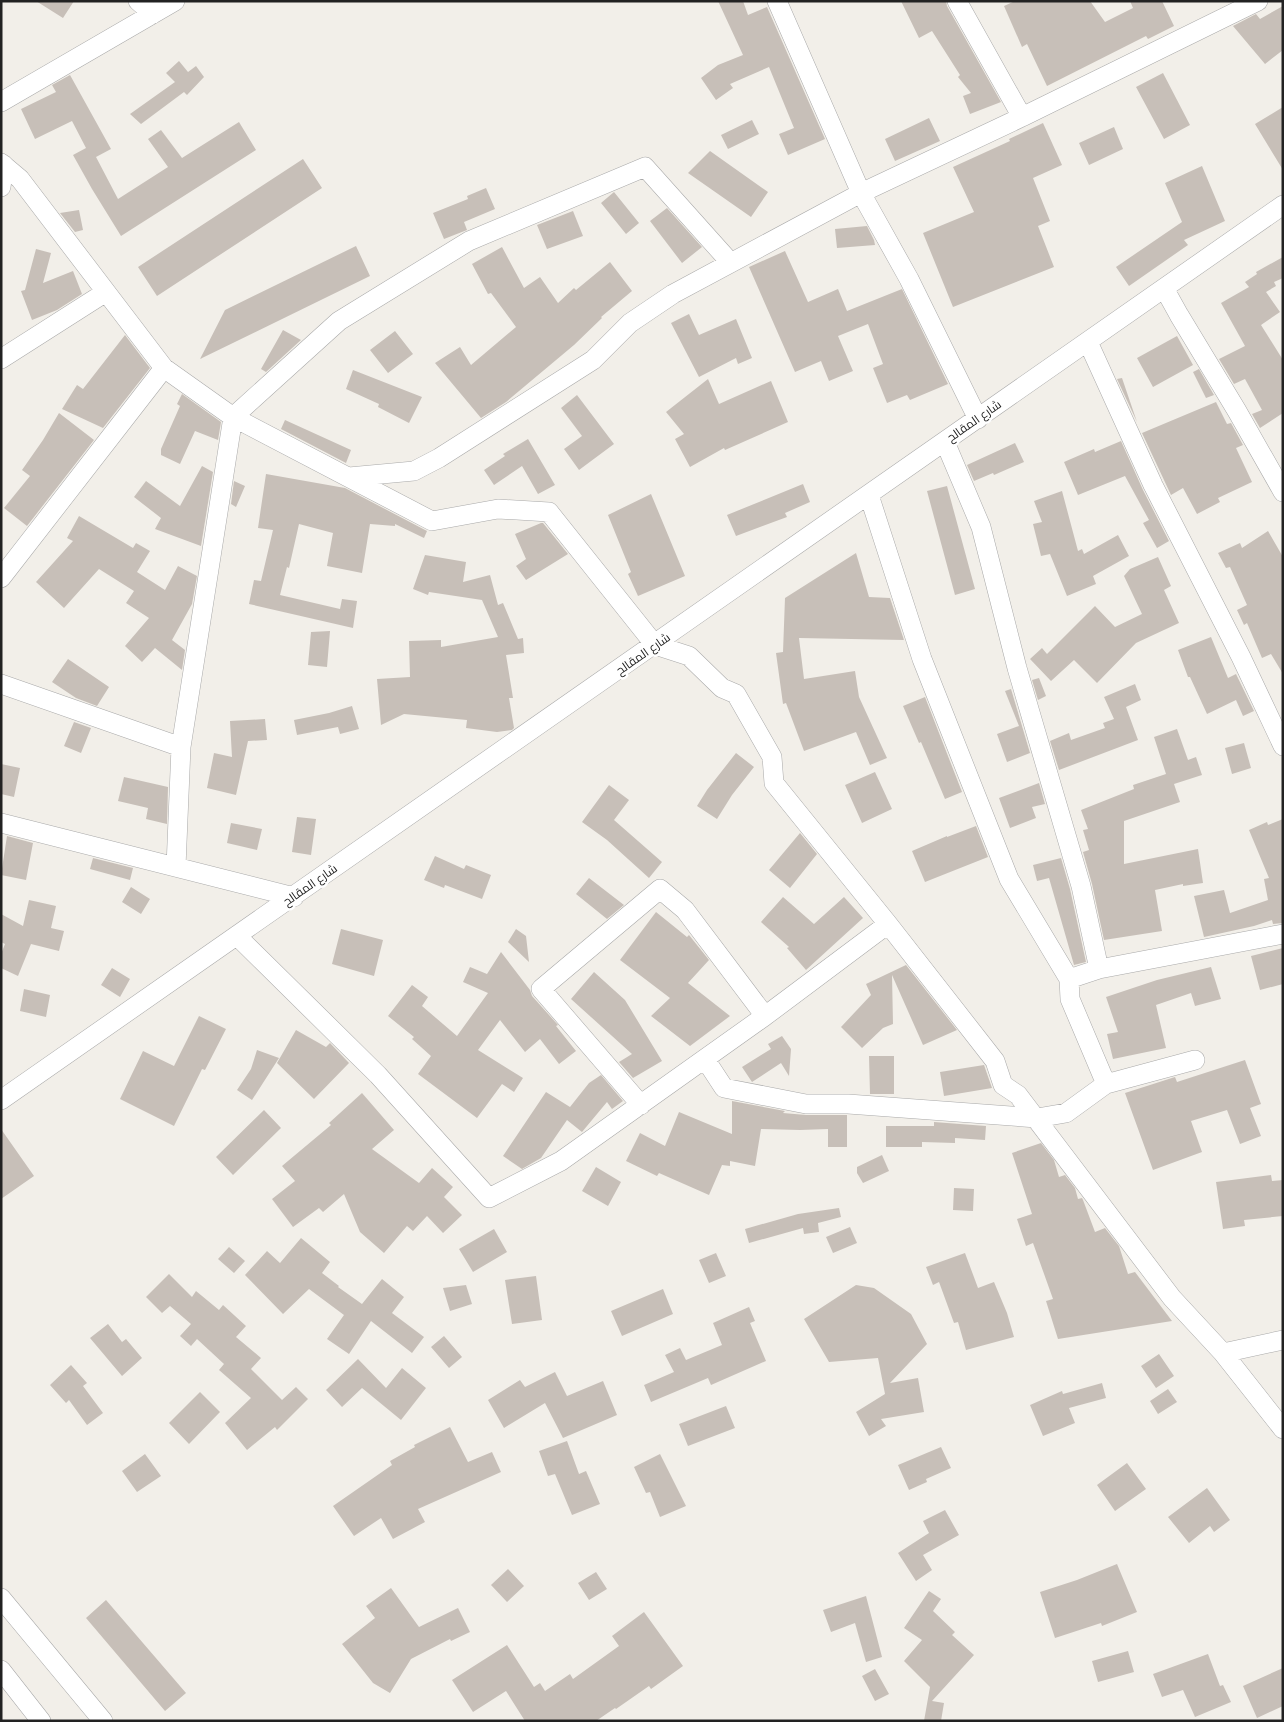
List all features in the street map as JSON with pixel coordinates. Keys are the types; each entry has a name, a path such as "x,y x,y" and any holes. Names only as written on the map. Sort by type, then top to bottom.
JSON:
{"street":[{"path":"138,1 153,14"},
{"path":"1,102 175,1"},
{"path":"777,1 861,193 909,280 978,419"},
{"path":"958,1 1022,117"},
{"path":"349,477 414,471 439,458 593,360 630,322 673,294 730,262 861,193 1022,117 1258,1"},
{"path":"1,187 3,164"},
{"path":"3,164 20,179 164,368 233,417 432,520 498,509 549,512 655,645 689,656 722,688 736,694 772,757 774,783 888,924 994,1061 1003,1085 1018,1095 1172,1298 1223,1353 1283,1429"},
{"path":"176,867 181,747 233,417 339,321 469,241 645,166 730,262"},
{"name":"شارع المقالح","path":"1,1100 1283,205"},
{"path":"1164,288 1178,315 1237,411 1283,492"},
{"path":"1,358 106,292"},
{"path":"1088,342 1153,485 1241,657 1283,746"},
{"path":"1,578 164,368"},
{"path":"945,442 981,527 1017,668 1081,886 1099,969"},
{"path":"868,495 922,658 1009,880 1069,979 1070,999 1106,1084"},
{"path":"1,684 181,747"},
{"path":"1,823 294,897"},
{"path":"641,1105 542,989 660,889 685,910 765,1016"},
{"path":"237,936 378,1075 489,1198 562,1161 765,1016 888,924"},
{"path":"1069,979 1099,969 1283,934"},
{"path":"705,1059 724,1088 806,1104 848,1104 1036,1118 1066,1113 1106,1084 1194,1060"},
{"path":"1223,1353 1283,1340"},
{"path":"1,1598 103,1721"},
{"path":"4,1679 42,1721"}],"building":[{"path":"36,1 74,1 63,18"},
{"path":"718,1 743,1 748,15 767,7 825,139 788,155 779,134 794,128 769,67 730,84 733,88 716,100 701,78 718,65 743,55"},
{"path":"901,1 946,1 947,6 1001,102 970,114 963,96 971,93 958,77 960,75 932,31 919,38"},
{"path":"1015,1 1090,1 1105,22 1133,8 1130,1 1162,1 1174,26 1148,39 1146,36 1047,86 1027,44 1022,47 1004,6"},
{"path":"1283,6 1283,50 1265,64 1233,26 1256,14 1260,19"},
{"path":"179,61 188,72 196,66 204,77 187,95 184,92 141,124 130,114 175,82 166,73"},
{"path":"1163,73 1190,125 1164,139 1136,87"},
{"path":"70,75 111,149 96,157 118,199 168,167 148,139 161,130 182,158 239,122 256,150 121,236 73,155 86,148 72,121 35,139 21,109 56,92 52,85"},
{"path":"1283,107 1283,170 1255,124"},
{"path":"929,118 940,141 895,161 885,139"},
{"path":"752,120 759,134 728,149 721,135"},
{"path":"1043,123 1062,165 1033,178 1050,221 1038,226 1054,267 953,307 923,233 974,212 953,167 1010,141 1009,139"},
{"path":"1114,127 1123,149 1089,165 1079,143"},
{"path":"710,151 768,192 751,217 688,173"},
{"path":"303,159 322,188 157,296 138,267"},
{"path":"1202,166 1225,221 1184,240 1188,245 1129,286 1116,267 1182,222 1165,183"},
{"path":"486,188 495,209 464,222 467,230 444,239 433,213 468,199 467,196"},
{"path":"614,192 639,223 626,234 601,203"},
{"path":"667,208 702,247 682,263 650,221"},
{"path":"79,210 83,230 75,232 60,213"},
{"path":"573,211 583,236 547,249 537,225"},
{"path":"867,226 875,245 837,248 835,229"},
{"path":"356,246 370,276 200,359 225,310"},
{"path":"502,247 524,288 540,277 558,303 574,288 576,290 610,262 632,291 601,317 574,345 506,402 481,418 435,363 460,347 471,365 516,327 491,293 488,294 472,264"},
{"path":"36,249 51,253 43,283 73,271 82,294 57,310 32,320 21,291 25,290"},
{"path":"785,251 808,302 838,289 847,311 902,289 948,384 910,400 907,395 887,403 873,368 883,364 868,324 838,336 853,371 829,381 821,361 795,372 749,267"},
{"path":"1283,257 1283,278 1274,282 1276,286 1266,292 1280,312 1261,325 1283,360 1283,413 1260,428 1252,414 1262,410 1245,379 1234,384 1219,359 1245,346 1221,303 1249,287 1245,282 1257,274 1256,272"},
{"path":"689,314 699,335 736,319 752,358 738,364 736,358 699,377 671,323"},
{"path":"283,330 301,340 266,372 261,369"},
{"path":"395,331 413,354 388,373 370,350"},
{"path":"125,335 150,368 103,428 62,409 77,385 83,389"},
{"path":"1177,336 1193,365 1153,387 1137,358"},
{"path":"1199,369 1214,395 1206,398 1193,372"},
{"path":"353,370 422,397 409,423 378,407 379,404 346,389"},
{"path":"1122,378 1137,422 1117,379"},
{"path":"708,379 719,404 771,381 788,422 725,450 724,448 690,467 675,439 684,434 666,412"},
{"path":"182,394 221,422 218,440 195,431 180,464 161,455 161,449 180,406 177,404"},
{"path":"577,395 614,444 579,470 564,449 582,436 561,408"},
{"path":"1216,402 1227,424 1231,423 1243,445 1236,448 1252,482 1218,498 1220,502 1197,514 1183,488 1171,495 1142,433"},
{"path":"59,413 94,440 27,526 4,508 30,476 22,470"},
{"path":"285,420 351,450 346,463 281,429"},
{"path":"528,439 555,485 538,494 522,466 494,485 484,470 505,456 503,454"},
{"path":"1121,441 1169,541 1157,548 1143,523 1149,520 1125,476 1078,495 1064,462 1094,449 1095,452"},
{"path":"1015,443 1024,462 974,481 967,465"},
{"path":"202,466 213,472 201,546 155,529 161,518 134,497 146,481 180,506"},
{"path":"266,474 345,488 427,531 424,538 395,524 395,526 370,524 362,573 327,566 333,533 299,524 289,568 287,567 280,595 340,609 342,599 357,601 353,628 249,604 254,580 261,581 273,530 258,528"},
{"path":"234,481 245,486 236,507 231,504"},
{"path":"803,484 810,502 785,513 787,517 736,536 727,515"},
{"path":"947,486 975,589 955,595 927,491"},
{"path":"1062,491 1078,551 1082,549 1084,554 1118,535 1129,556 1093,576 1096,584 1067,596 1050,554 1041,556 1033,524 1042,522 1034,501"},
{"path":"651,494 685,576 638,596 628,574 631,572 608,515"},
{"path":"79,516 133,548 136,543 150,551 137,572 165,590 178,566 197,576 192,604 172,640 185,650 182,670 155,648 142,662 125,646 149,618 126,603 134,591 99,569 64,608 36,582 73,541 67,538"},
{"path":"543,523 568,554 526,580 516,566 526,559 515,534"},
{"path":"1268,531 1283,557 1283,674 1271,654 1262,658 1247,623 1244,625 1237,610 1247,605 1230,567 1226,568 1218,553 1240,543 1242,548"},
{"path":"856,553 869,597 890,598 904,640 799,638 804,679 855,671 859,697 887,758 870,765 856,732 804,751 786,703 783,704 776,653 783,652 785,598"},
{"path":"425,555 466,562 463,582 490,575 498,605 503,603 518,639 523,638 524,653 506,655 513,698 509,698 514,728 512,730 497,732 466,728 467,720 404,714 381,725 377,679 410,677 409,641 441,640 441,647 498,637 482,600 429,592 428,595 413,589"},
{"path":"1158,557 1171,586 1164,590 1179,623 1136,643 1097,683 1074,660 1051,681 1030,659 1042,648 1047,654 1095,606 1115,627 1142,614 1124,576 1130,569"},
{"path":"330,631 327,667 308,665 311,632"},
{"path":"1211,637 1228,678 1236,674 1254,711 1243,716 1236,700 1207,714 1190,677 1188,677 1178,650"},
{"path":"68,659 109,687 97,706 76,698 52,682"},
{"path":"1039,678 1046,696 1038,700 1032,680"},
{"path":"1135,684 1141,700 1126,707 1138,740 1059,770 1050,741 1069,733 1071,740 1105,728 1103,723 1114,719 1104,697"},
{"path":"1011,689 1030,753 1007,762 997,734 1019,726 1005,691"},
{"path":"925,697 962,792 945,799 921,742 919,743 903,706"},
{"path":"352,706 359,729 340,734 338,727 297,735 294,720"},
{"path":"265,719 267,740 248,741 236,795 207,788 214,753 232,757 230,721"},
{"path":"74,722 91,728 81,753 64,746"},
{"path":"1177,729 1188,760 1196,757 1202,775 1174,784 1180,802 1124,821 1124,864 1198,849 1203,883 1183,886 1183,884 1155,890 1162,931 1104,940 1083,852 1089,850 1083,830 1088,829 1081,810 1134,789 1133,785 1166,774 1154,737"},
{"path":"1244,743 1251,768 1232,774 1225,748"},
{"path":"736,753 754,767 732,795 717,819 697,806"},
{"path":"1,764 20,768 14,797 1,794"},
{"path":"875,772 892,809 862,823 845,785"},
{"path":"124,777 168,787 167,824 146,819 148,808 118,801"},
{"path":"1039,783 1045,804 1032,807 1036,818 1010,828 999,798"},
{"path":"609,785 629,800 614,820 662,862 649,878 607,840 582,822"},
{"path":"297,817 316,819 311,855 292,852"},
{"path":"1283,819 1283,923 1273,924 1272,920 1204,937 1194,896 1224,890 1230,913 1268,900 1264,879 1269,878 1249,830 1267,822 1268,825"},
{"path":"231,823 262,829 257,850 227,843"},
{"path":"976,826 988,857 925,882 912,851"},
{"path":"800,833 817,854 790,888 769,870"},
{"path":"7,836 33,843 26,880 1,875"},
{"path":"435,856 464,869 466,865 491,875 482,899 445,885 444,888 424,880"},
{"path":"93,858 133,868 130,880 90,869"},
{"path":"1061,858 1070,889 1086,962 1074,965 1049,878 1037,881 1033,865"},
{"path":"589,878 624,905 607,919 576,894"},
{"path":"131,887 150,899 141,914 122,902"},
{"path":"783,897 814,924 844,897 863,918 806,970 787,948 789,947 761,922"},
{"path":"29,900 56,906 51,928 64,931 59,951 31,944 18,976 1,968 1,954 5,944 1,942 1,914 23,926"},
{"path":"656,912 687,937 689,935 709,960 688,983 730,1016 690,1046 651,1016 670,998 620,960"},
{"path":"341,929 383,940 374,976 332,964"},
{"path":"516,929 526,936 529,962 508,942"},
{"path":"1283,948 1283,984 1260,990 1251,956"},
{"path":"501,952 530,990 532,996 558,1025 556,1026 576,1051 559,1064 540,1039 525,1052 500,1020 478,1050 523,1078 514,1092 502,1084 477,1118 418,1074 431,1056 412,1039 414,1037 388,1016 412,985 428,997 422,1006 457,1036 488,993 463,982 470,967 487,974"},
{"path":"906,965 957,1030 923,1045 892,975 893,1024 883,1028 862,1048 841,1027 871,995 866,984"},
{"path":"1211,967 1221,999 1195,1006 1191,993 1156,1005 1166,1048 1113,1059 1107,1034 1118,1032 1106,997 1157,980"},
{"path":"112,968 130,979 120,997 101,985"},
{"path":"594,972 625,1000 662,1061 633,1078 619,1062 632,1054 571,999"},
{"path":"24,989 50,995 46,1017 20,1011"},
{"path":"199,1016 226,1029 205,1070 202,1069 174,1126 120,1099 143,1051 174,1066"},
{"path":"296,1030 326,1047 330,1043 349,1063 314,1099 277,1063"},
{"path":"782,1036 791,1049 789,1076 781,1063 752,1082 742,1067 771,1049 768,1044"},
{"path":"257,1050 279,1058 252,1100 237,1090 251,1069"},
{"path":"869,1056 894,1056 894,1094 870,1094"},
{"path":"1245,1060 1261,1104 1250,1108 1261,1136 1240,1144 1227,1110 1191,1121 1202,1152 1153,1170 1125,1093 1175,1077 1177,1082"},
{"path":"984,1065 992,1088 944,1096 940,1072"},
{"path":"601,1075 623,1101 612,1109 607,1102 582,1132 567,1120 541,1158 522,1169 503,1156 546,1092 570,1107 589,1083"},
{"path":"362,1093 394,1130 372,1149 419,1183 432,1168 453,1187 444,1197 462,1215 443,1233 427,1216 413,1231 407,1226 384,1253 360,1232 344,1194 323,1212 319,1208 293,1227 272,1199 295,1181 282,1166 331,1125 329,1123"},
{"path":"732,1101 785,1111 783,1113 847,1115 847,1147 828,1147 828,1129 761,1129 755,1166 730,1161 730,1166 722,1165 709,1195 659,1173 657,1176 626,1161 640,1133 665,1146 679,1112 732,1134"},
{"path":"264,1110 281,1128 233,1175 216,1157"},
{"path":"934,1122 986,1126 985,1140 955,1138 955,1143 922,1142 922,1147 886,1147 886,1126 934,1126"},
{"path":"1,1129 34,1176 1,1199"},
{"path":"1041,1143 1054,1160 1059,1177 1065,1175 1075,1188 1078,1199 1082,1198 1095,1232 1105,1228 1119,1246 1128,1274 1135,1272 1172,1321 1058,1339 1046,1301 1053,1299 1033,1243 1026,1246 1017,1219 1032,1214 1012,1153"},
{"path":"882,1155 889,1171 863,1183 857,1173 857,1167"},
{"path":"596,1167 621,1182 608,1206 582,1191"},
{"path":"1271,1175 1272,1181 1283,1180 1283,1216 1244,1220 1245,1226 1223,1229 1216,1182"},
{"path":"954,1188 974,1189 973,1211 953,1210"},
{"path":"839,1208 841,1217 818,1223 819,1232 804,1234 803,1228 749,1243 745,1229 798,1214"},
{"path":"850,1227 857,1243 833,1253 826,1237"},
{"path":"494,1229 507,1252 473,1272 459,1249"},
{"path":"301,1238 330,1262 322,1273 362,1304 382,1279 404,1297 392,1313 424,1337 412,1353 371,1321 349,1354 327,1339 344,1315 309,1289 283,1314 245,1275 267,1251 280,1263"},
{"path":"229,1247 245,1261 234,1273 218,1259"},
{"path":"716,1253 726,1276 709,1283 699,1260"},
{"path":"965,1253 978,1288 994,1282 1007,1313 1014,1337 966,1350 958,1322 954,1323 939,1282 933,1285 926,1267"},
{"path":"169,1274 192,1297 196,1291 219,1310 223,1305 246,1326 236,1337 261,1358 251,1369 282,1400 296,1387 308,1399 277,1430 275,1427 247,1450 225,1423 251,1398 219,1370 224,1364 197,1339 191,1346 180,1336 191,1324 170,1306 162,1313 146,1297"},
{"path":"536,1276 542,1320 512,1324 505,1280"},
{"path":"466,1285 472,1304 450,1311 443,1288"},
{"path":"856,1285 874,1288 911,1314 927,1344 890,1383 918,1378 924,1412 881,1419 886,1426 869,1436 856,1412 885,1394 878,1358 829,1362 804,1319"},
{"path":"663,1289 673,1314 622,1336 611,1311"},
{"path":"749,1307 755,1321 750,1323 766,1361 711,1385 708,1378 651,1402 644,1385 674,1372 665,1355 680,1348 686,1360 722,1345 713,1323"},
{"path":"108,1324 122,1342 126,1339 142,1358 122,1376 90,1338"},
{"path":"444,1336 462,1357 449,1368 431,1347"},
{"path":"1159,1354 1174,1376 1156,1388 1141,1366"},
{"path":"358,1359 386,1388 402,1368 426,1388 401,1420 362,1388 342,1407 326,1390"},
{"path":"71,1365 87,1383 83,1386 103,1413 87,1425 69,1400 66,1403 50,1385"},
{"path":"555,1372 567,1396 603,1381 617,1415 563,1438 545,1403 504,1428 488,1400 520,1380 525,1387"},
{"path":"1102,1383 1106,1398 1069,1408 1075,1423 1043,1436 1030,1405 1062,1391 1063,1394"},
{"path":"1168,1389 1177,1402 1158,1414 1150,1401"},
{"path":"200,1392 220,1412 189,1444 169,1423"},
{"path":"726,1406 735,1428 688,1446 679,1424"},
{"path":"450,1427 468,1462 492,1452 501,1472 418,1509 425,1522 393,1539 381,1518 354,1536 333,1506 392,1465 390,1461 415,1447 414,1445"},
{"path":"567,1441 579,1474 586,1471 600,1504 572,1515 555,1474 548,1476 539,1451"},
{"path":"941,1447 951,1468 926,1479 927,1482 909,1490 898,1465"},
{"path":"145,1454 161,1476 137,1492 122,1471"},
{"path":"660,1454 686,1506 660,1517 650,1492 646,1493 634,1467"},
{"path":"1127,1463 1146,1489 1115,1511 1097,1485"},
{"path":"1207,1488 1230,1520 1214,1532 1210,1526 1189,1543 1168,1517"},
{"path":"945,1510 959,1535 923,1555 932,1570 916,1581 898,1553 929,1533 923,1521"},
{"path":"1117,1564 1137,1612 1102,1626 1101,1623 1055,1638 1040,1592"},
{"path":"508,1569 524,1586 507,1602 491,1585"},
{"path":"596,1572 607,1589 589,1600 578,1583"},
{"path":"391,1588 419,1627 458,1608 470,1632 451,1641 450,1639 411,1659 390,1693 373,1683 342,1644 375,1618 366,1606"},
{"path":"929,1591 941,1599 933,1611 955,1632 952,1635 974,1655 932,1701 944,1703 941,1721 924,1721 930,1687 904,1661 922,1640 904,1628"},
{"path":"866,1596 882,1657 866,1662 855,1623 831,1632 823,1610"},
{"path":"106,1600 186,1693 165,1711 86,1618"},
{"path":"644,1612 683,1666 651,1689 649,1686 596,1721 525,1721 506,1691 473,1712 452,1680 507,1645 534,1687 540,1683 545,1691 570,1674 573,1679 619,1646 612,1636"},
{"path":"1128,1651 1134,1672 1098,1682 1092,1661"},
{"path":"1208,1654 1220,1686 1223,1685 1231,1702 1195,1717 1183,1690 1162,1697 1153,1674"},
{"path":"1283,1668 1283,1706 1257,1718 1243,1686"},
{"path":"875,1669 889,1694 875,1701 862,1676"}]}
